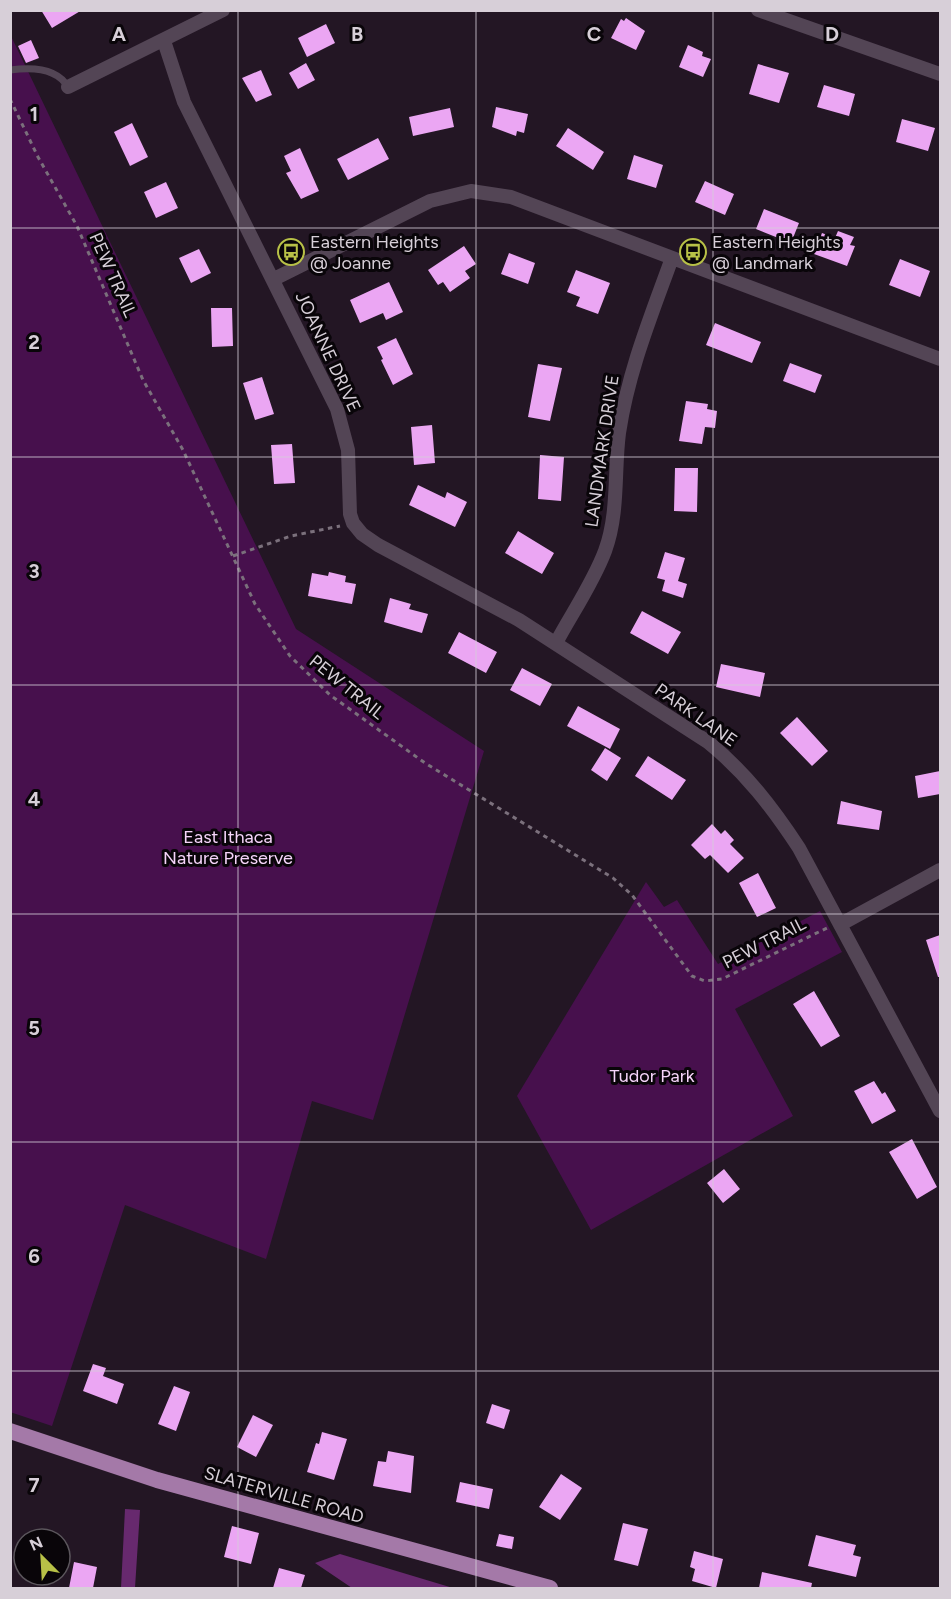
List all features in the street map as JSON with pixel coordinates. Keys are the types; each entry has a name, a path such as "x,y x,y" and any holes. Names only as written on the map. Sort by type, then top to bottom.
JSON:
{"highway":[{"name":"SLATERVILLE ROAD","path":"10,1431 157,1479 550,1588"}],"street":[{"path":"68,87 223,10"},
{"path":"760,11 940,74"},
{"name":"JOANNE DRIVE","path":"164,40 184,102 325,381 345,432 349,469 348,502 353,524"},
{"path":"273,279 430,201 471,191 511,197 940,358"},
{"name":"LANDMARK DRIVE","path":"556,643 605,550 611,526 625,398 635,357 672,258"},
{"name":"PARK LANE","path":"353,524 378,545 519,620 556,643 708,742 732,762 774,810 799,848 940,1111"},
{"path":"841,924 940,870"}],"lane":[{"path":"10,70 40,70 55,73 63,78 68,87"}],"path":[{"name":"PEW TRAIL","path":"10,99 38,157 76,226 143,380 183,450 255,603 271,631 306,674 330,695 425,763 613,878 632,896 692,976 705,981 722,979 824,928 841,924"},
{"path":"233,556 291,536 353,524"}],"green space":[{"name":"East Ithaca Nature Preserve","path":"10,34 296,629 484,751 373,1120 312,1101 266,1259 125,1205 52,1426 10,1412"},
{"name":"Tudor Park","path":"646,882 664,907 677,900 718,964 820,911 842,952 735,1009 793,1116 591,1230 517,1096"}],"shaded area":[{"path":"125,1509 140,1510 135,1588 121,1588"},
{"path":"340,1554 453,1588 352,1588 315,1563"}],"building":[{"path":"41,10 82,10 52,28"},
{"path":"626,18 645,31 636,50 611,38 621,19 624,21"},
{"path":"326,24 335,43 307,57 298,38"},
{"path":"31,40 39,58 26,63 18,46"},
{"path":"688,45 703,52 702,56 711,59 703,77 679,67"},
{"path":"306,63 315,80 298,89 289,73"},
{"path":"758,64 789,73 779,103 749,94"},
{"path":"261,70 272,95 256,102 242,78"},
{"path":"824,85 855,94 849,116 817,107"},
{"path":"496,107 528,114 524,133 517,131 516,136 492,127"},
{"path":"450,108 454,127 413,136 409,117"},
{"path":"902,119 935,128 928,151 896,142"},
{"path":"132,123 148,157 130,166 114,132"},
{"path":"568,128 604,152 593,170 556,146"},
{"path":"378,138 389,159 348,180 337,159"},
{"path":"300,148 319,191 301,199 286,173 291,171 284,156"},
{"path":"634,155 663,165 656,188 627,179"},
{"path":"705,181 734,194 725,215 695,202"},
{"path":"166,182 178,208 156,218 144,192"},
{"path":"764,209 799,223 791,243 756,229"},
{"path":"838,231 854,237 850,245 855,246 847,266 814,254 822,233 835,238"},
{"path":"464,246 476,264 465,271 470,278 450,292 443,282 438,285 428,270"},
{"path":"199,249 211,273 191,283 179,258"},
{"path":"509,253 535,263 528,284 501,274"},
{"path":"900,259 930,271 920,297 889,285"},
{"path":"576,270 610,283 598,314 576,306 580,297 567,292"},
{"path":"389,282 403,312 386,320 383,313 360,323 350,300"},
{"path":"211,308 232,308 233,346 212,347"},
{"path":"715,323 761,342 752,363 706,345"},
{"path":"396,338 413,374 393,385 377,347"},
{"path":"790,363 822,375 815,393 783,381"},
{"path":"538,364 562,368 550,421 528,417"},
{"path":"262,377 274,414 255,420 243,383"},
{"path":"686,401 708,404 707,409 717,411 715,428 705,427 702,444 679,441"},
{"path":"432,425 435,463 414,465 411,427"},
{"path":"292,444 295,483 274,484 271,445"},
{"path":"540,455 564,457 561,501 538,499"},
{"path":"675,468 698,468 697,512 674,511"},
{"path":"418,485 445,498 447,492 467,502 455,527 409,505"},
{"path":"518,531 554,553 542,574 505,553"},
{"path":"665,552 685,558 678,581 687,584 683,598 662,591 665,580 657,578"},
{"path":"329,572 346,576 345,582 356,584 352,604 308,596 312,573 328,576"},
{"path":"390,598 411,604 409,609 428,614 422,633 384,622"},
{"path":"642,611 681,632 668,654 630,633"},
{"path":"459,632 497,652 486,673 448,653"},
{"path":"721,664 765,673 760,697 716,687"},
{"path":"522,668 552,684 540,706 510,690"},
{"path":"578,706 620,729 610,749 567,726"},
{"path":"797,717 828,751 812,766 780,733"},
{"path":"605,748 621,758 607,781 591,770"},
{"path":"648,756 686,780 672,800 635,776"},
{"path":"940,771 940,794 918,798 915,776"},
{"path":"841,801 882,811 879,830 837,824"},
{"path":"712,824 721,834 725,830 734,840 730,844 744,858 728,873 710,855 705,859 691,845"},
{"path":"758,873 776,908 757,917 739,883"},
{"path":"940,935 940,977 938,977 926,940"},
{"path":"814,991 840,1036 821,1047 793,1004"},
{"path":"874,1081 882,1094 885,1092 896,1111 872,1124 854,1091"},
{"path":"912,1139 937,1187 917,1199 889,1152"},
{"path":"724,1169 740,1189 723,1203 707,1183"},
{"path":"93,1364 106,1368 103,1376 124,1384 117,1404 83,1391"},
{"path":"174,1386 190,1392 176,1431 158,1424"},
{"path":"492,1404 510,1410 504,1429 486,1423"},
{"path":"253,1415 273,1425 256,1457 237,1447"},
{"path":"322,1432 347,1439 334,1480 307,1472"},
{"path":"388,1451 414,1456 411,1493 373,1486 378,1461 386,1462"},
{"path":"561,1474 582,1488 560,1520 539,1507"},
{"path":"460,1482 493,1489 489,1509 456,1502"},
{"path":"623,1523 648,1529 638,1566 614,1560"},
{"path":"232,1526 259,1533 251,1564 224,1557"},
{"path":"499,1534 514,1537 512,1549 496,1546"},
{"path":"816,1535 856,1545 853,1555 861,1557 856,1577 808,1566"},
{"path":"694,1551 723,1559 716,1588 692,1581 695,1569 690,1567"},
{"path":"74,1562 97,1567 93,1588 69,1588 72,1587"},
{"path":"279,1568 305,1575 301,1588 273,1588"},
{"path":"762,1572 812,1583 811,1588 759,1588"}],"place":[{"name":"Eastern Heights @ Joanne","path":"291,252"},
{"name":"Eastern Heights @ Landmark","path":"693,252"}]}
